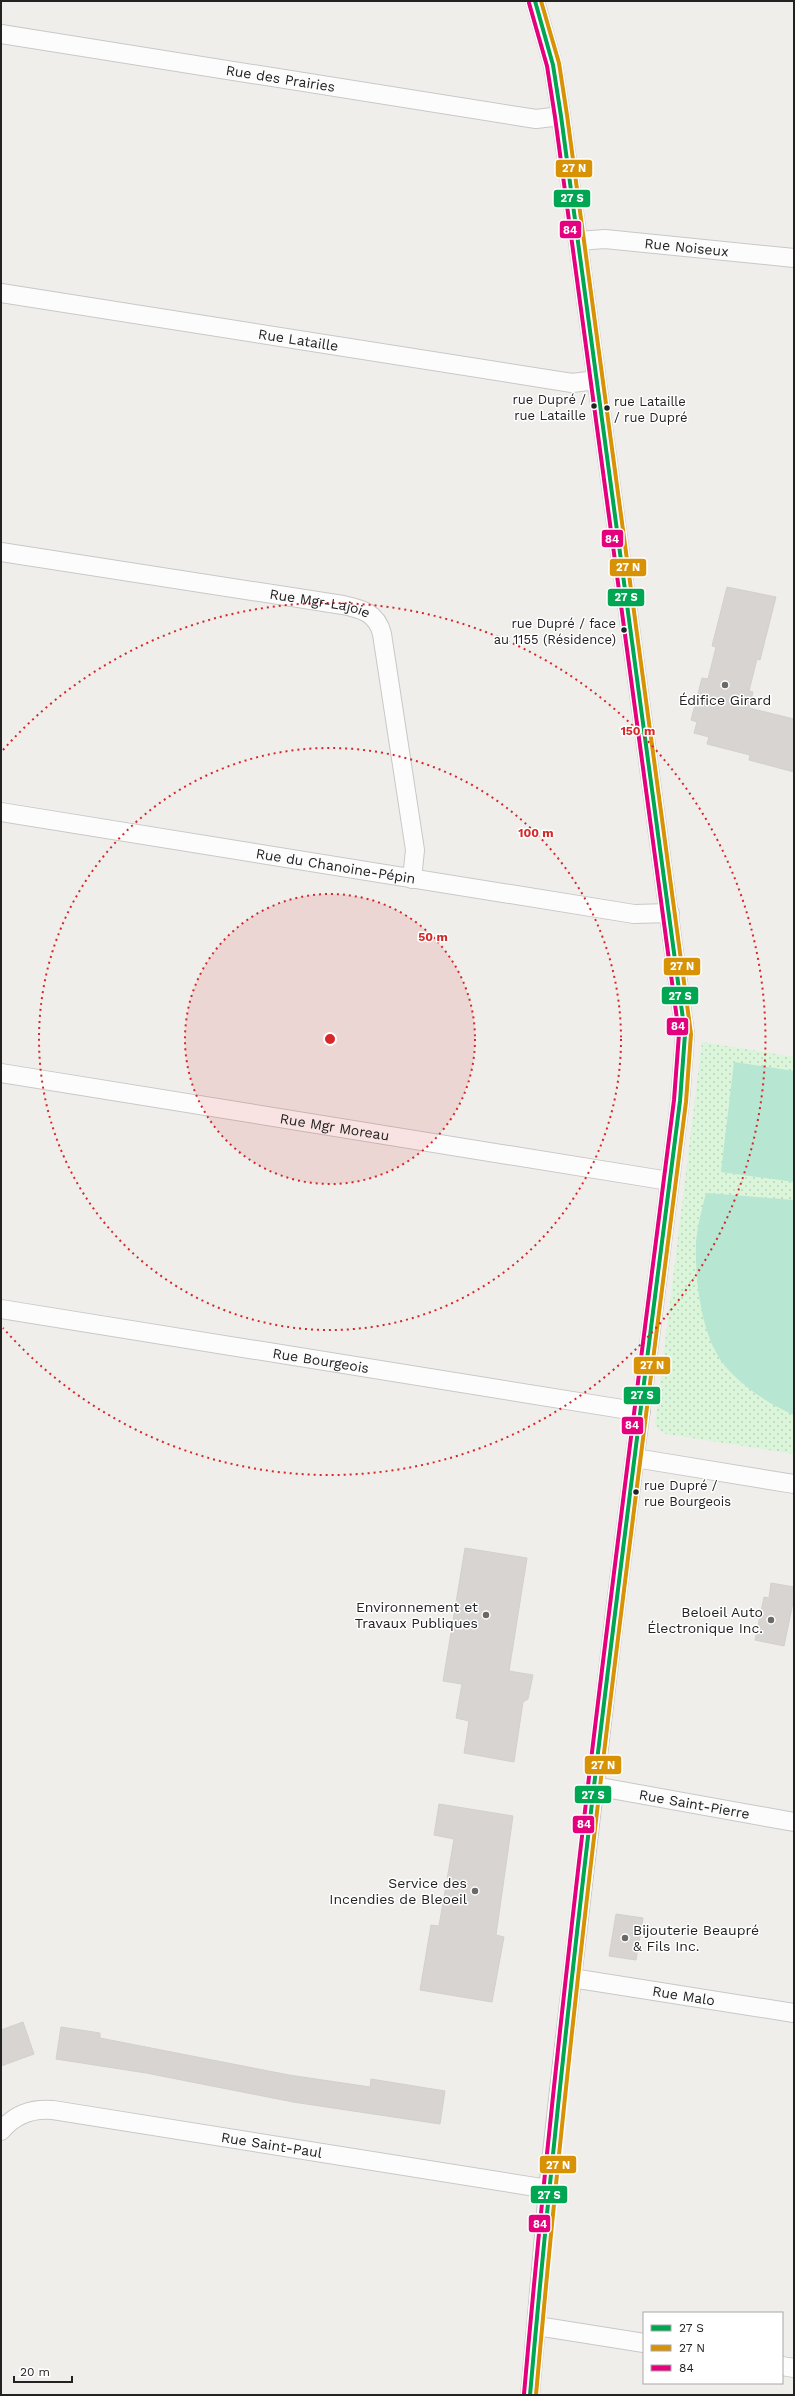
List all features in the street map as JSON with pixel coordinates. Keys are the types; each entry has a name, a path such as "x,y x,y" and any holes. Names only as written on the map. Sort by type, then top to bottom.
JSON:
{"street":[{"path":"530,2395 548,2189 572,1978 594,1786 680,1101 685,1034 670,913 561,116 553,65 535,1"},
{"name":"Rue des Prairies","path":"1,34 536,119 561,116"},
{"name":"Rue Noiseux","path":"578,241 605,239 794,258"},
{"name":"Rue Lataille","path":"1,293 572,383 596,380"},
{"name":"Rue Mgr-Lajoie","path":"1,552 361,608 371,614 378,623 382,634 414,850 412,879"},
{"name":"Rue du Chanoine-Pépin","path":"1,812 634,914 670,913"},
{"name":"Rue Mgr Moreau","path":"1,1073 669,1181"},
{"name":"Rue Bourgeois","path":"1,1309 641,1412"},
{"path":"635,1458 794,1484"},
{"name":"Rue Saint-Pierre","path":"594,1786 794,1822"},
{"name":"Rue Malo","path":"572,1978 794,2013"},
{"name":"Rue Saint-Paul","path":"1,2132 11,2121 24,2114 38,2110 53,2110 548,2189"},
{"path":"537,2326 643,2343"},
{"path":"783,2366 794,2368"}],"green space":[{"path":"702,1042 794,1057 794,1454 666,1434 659,1430 655,1424"},
{"path":"734,1062 794,1071 794,1182 721,1172"},
{"path":"706,1193 794,1200 794,1415 766,1400 748,1388 732,1374 717,1354 710,1339 701,1308 698,1291 696,1258 697,1231"}],"building":[{"name":"Édifice Girard","path":"727,587 776,597 760,660 757,659 749,691 753,692 749,708 794,719 794,772 749,760 750,755 707,744 709,737 694,733 697,722 691,720 702,678 708,679 716,647 712,646"},
{"name":"Environnement et Travaux Publiques","path":"465,1548 527,1558 509,1671 533,1675 528,1699 523,1702 514,1762 464,1753 469,1721 456,1718 462,1684 443,1681"},
{"path":"771,1583 794,1587 794,1598 784,1646 755,1640 764,1597 769,1598"},
{"path":"439,1804 513,1816 496,1935 504,1937 492,2002 420,1990 431,1925 439,1926 454,1839 434,1835"},
{"path":"616,1914 643,1918 636,1960 609,1956"},
{"path":"23,2022 34,2054 1,2066 1,2030"},
{"path":"61,2027 100,2033 100,2038 289,2075 370,2087 371,2079 445,2091 440,2124 293,2102 146,2073 56,2059"}],"transit line":[{"path":"530,2395 545,2233 580,1909 618,1586 680,1101 685,1034 561,116 553,65 535,1"},
{"path":"536,2395 551,2233 586,1909 624,1586 686,1102 691,1034 567,115 559,63 541,1"},
{"name":"84","path":"524,2394 539,2232 574,1908 612,1585 674,1100 679,1034 555,117 547,66 529,3"}],"place":[{"name":"rue Dupré / rue Lataille","path":"594,406"},
{"name":"rue Lataille / rue Dupré","path":"607,408"},
{"name":"rue Dupré / face au 1155 (Résidence)","path":"624,630"},
{"name":"Édifice Girard","path":"725,685"},
{"name":"rue Dupré / rue Bourgeois","path":"636,1492"},
{"name":"Environnement et Travaux Publiques","path":"486,1615"},
{"name":"Beloeil Auto Électronique Inc.","path":"771,1620"},
{"name":"Service des Incendies de Bleoeil","path":"475,1891"},
{"name":"Bijouterie Beaupré & Fils Inc.","path":"625,1938"}]}
